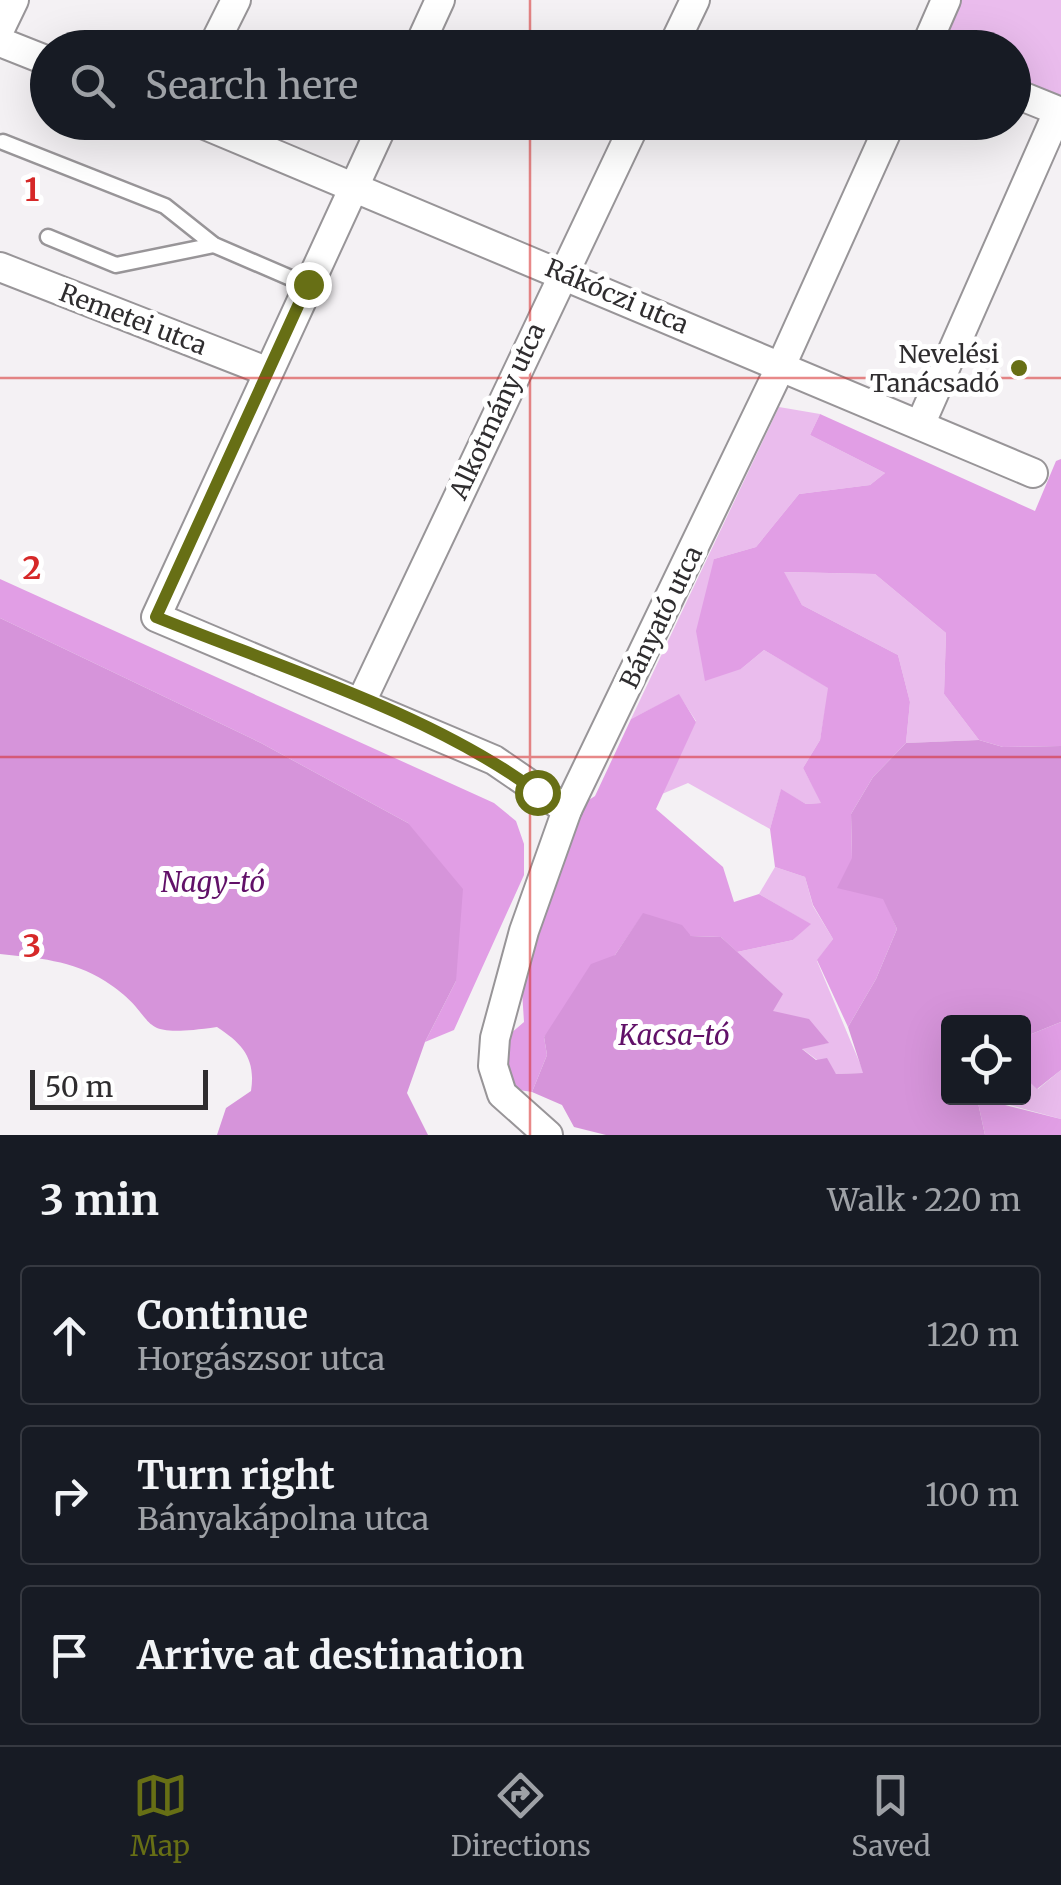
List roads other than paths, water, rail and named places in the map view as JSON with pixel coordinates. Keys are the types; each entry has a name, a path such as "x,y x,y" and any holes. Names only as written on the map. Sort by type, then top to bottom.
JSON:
{"street":[{"path":"0,29 14,0"},
{"path":"221,30 236,0"},
{"path":"431,30 440,0"},
{"path":"680,30 694,0"},
{"path":"933,30 946,0"},
{"path":"0,42 30,54"},
{"path":"920,425 1060,112 1031,101"},
{"name":"Rákóczi utca","path":"241,140 1033,473"},
{"path":"376,140 266,370 156,617 362,700 494,760 566,810"},
{"name":"Alkotmány utca","path":"362,700 620,140"},
{"name":"Bányató utca","path":"537,1127 502,1094 493,1066 495,1038 524,932 566,810 781,366 883,140"},
{"name":"Remetei utca","path":"0,267 266,370"}],"lane":[{"path":"3,142 165,206 214,245 308,284"},
{"path":"48,237 116,265 214,245"}],"water":[{"name":"Nagy-tó","path":"0,618 261,743 408,823 463,889 456,981 425,1042 407,1093 428,1135 217,1135 226,1108 251,1091 249,1061 234,1040 217,1027 170,1031 158,1028 123,994 93,974 54,961 0,954"},
{"name":"Kacsa-tó","path":"979,740 1003,747 1061,746 1061,1022 1031,1034 1031,1015 941,1015 941,1105 979,1105 985,1135 606,1135 574,1127 562,1105 532,1092 547,1055 544,1037 591,964 615,955 643,913 682,925 691,936 721,937 783,994 773,1011 809,1019 829,1043 802,1049 816,1060 827,1058 836,1074 863,1073 848,1027 876,979 897,929 883,899 837,888 852,858 851,814 873,777 906,743"}],"place":[{"name":"Nevelési Tanácsadó","path":"1019,368"}]}
